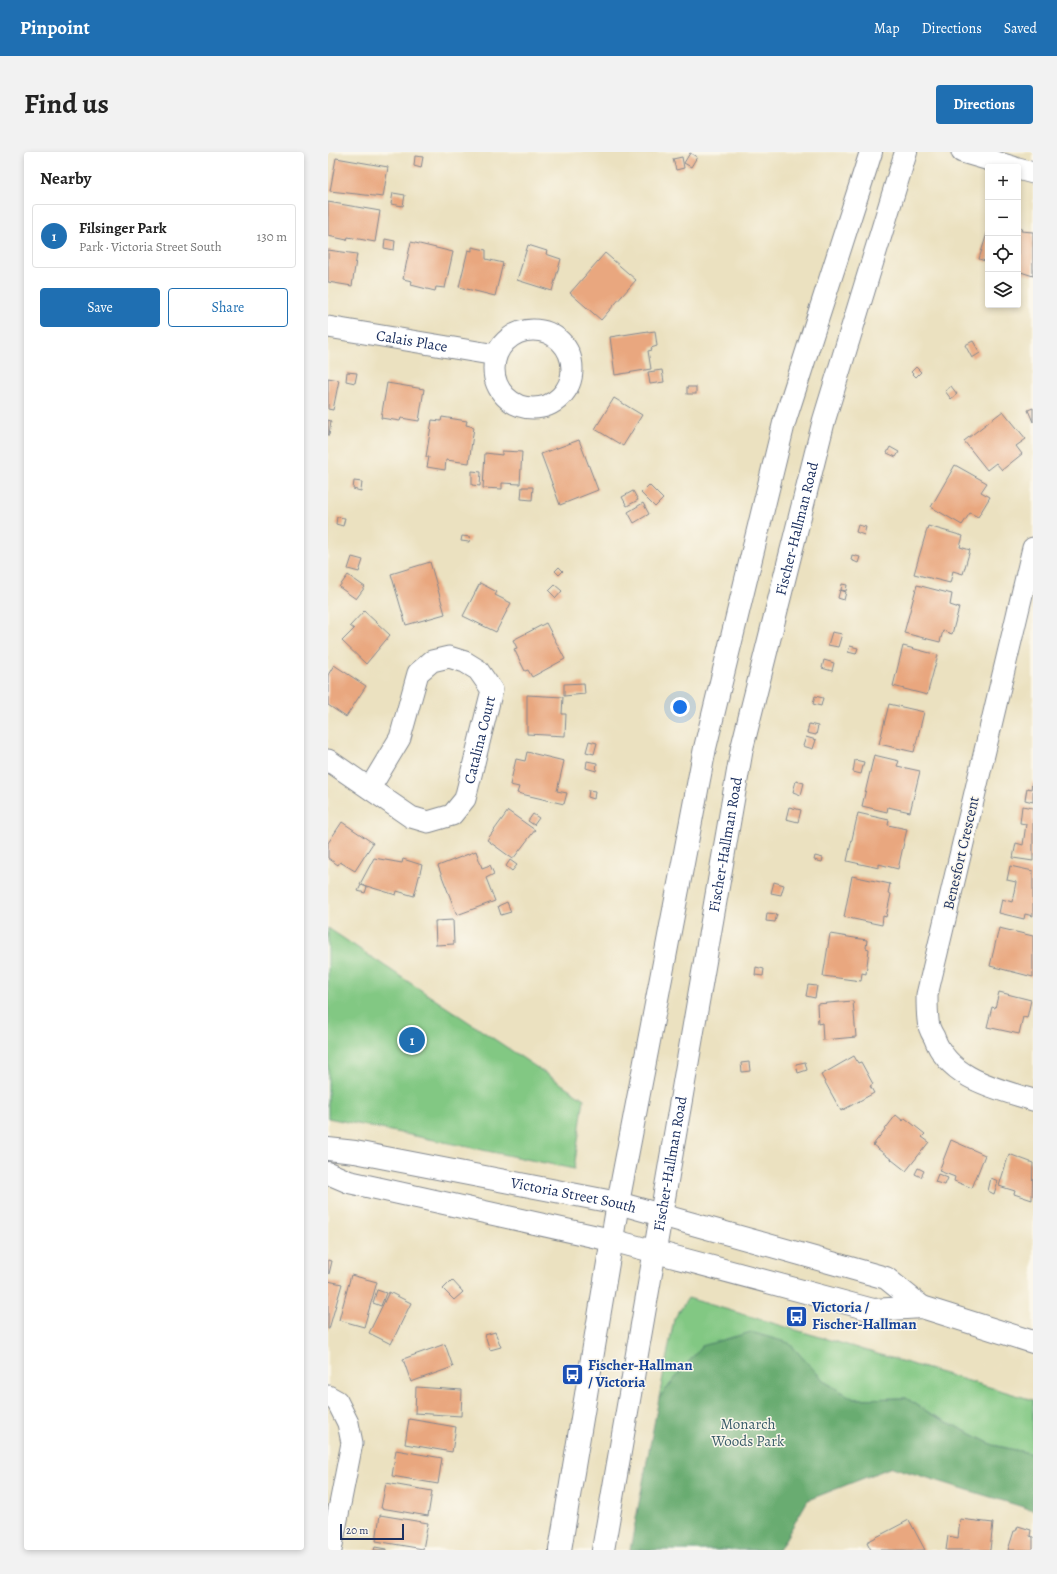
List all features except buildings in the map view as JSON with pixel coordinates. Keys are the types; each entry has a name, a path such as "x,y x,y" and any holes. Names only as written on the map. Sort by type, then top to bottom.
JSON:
{"main road":[{"path":"560,1550 611,1240 709,733 784,423 871,152"},
{"name":"Fischer-Hallman Road","path":"603,1550 742,748 824,420 906,152"},
{"name":"Victoria Street South","path":"328,1149 355,1152 618,1203 660,1216 886,1278 922,1307"},
{"name":"Victoria Street South","path":"328,1173 349,1182 611,1240 872,1310 922,1307 1033,1342"}],"street":[{"path":"962,152 1003,164"},
{"path":"1021,170 1033,173"},
{"name":"Calais Place","path":"328,327 496,355"},
{"name":"Benesfort Crescent","path":"1033,548 927,995 928,1021 936,1044 944,1058 957,1070 975,1081 1033,1100"},
{"name":"Catalina Court","path":"328,760 411,817 428,822 452,815 465,799 492,690 478,670 465,662 450,657 432,661 418,673 400,738 370,788"},
{"path":"328,1396 337,1401 348,1423 352,1443 331,1550"}],"green space":[{"path":"328,928 584,1099 574,1169 328,1118"},
{"path":"688,1298 1033,1400 1033,1454 993,1445 931,1414 906,1398 854,1399 825,1382 789,1343 702,1346 659,1398 674,1319"},
{"name":"Monarch Woods Park","path":"751,1332 789,1343 825,1382 854,1399 906,1398 931,1414 993,1445 1033,1454 1033,1510 892,1467 808,1500 779,1550 630,1550 659,1398 702,1346"}],"place":[{"name":"Filsinger Park","path":"412,1040"},
{"name":"Victoria / Fischer-Hallman","path":"796,1316"},
{"name":"Fischer-Hallman / Victoria","path":"572,1374"}]}
